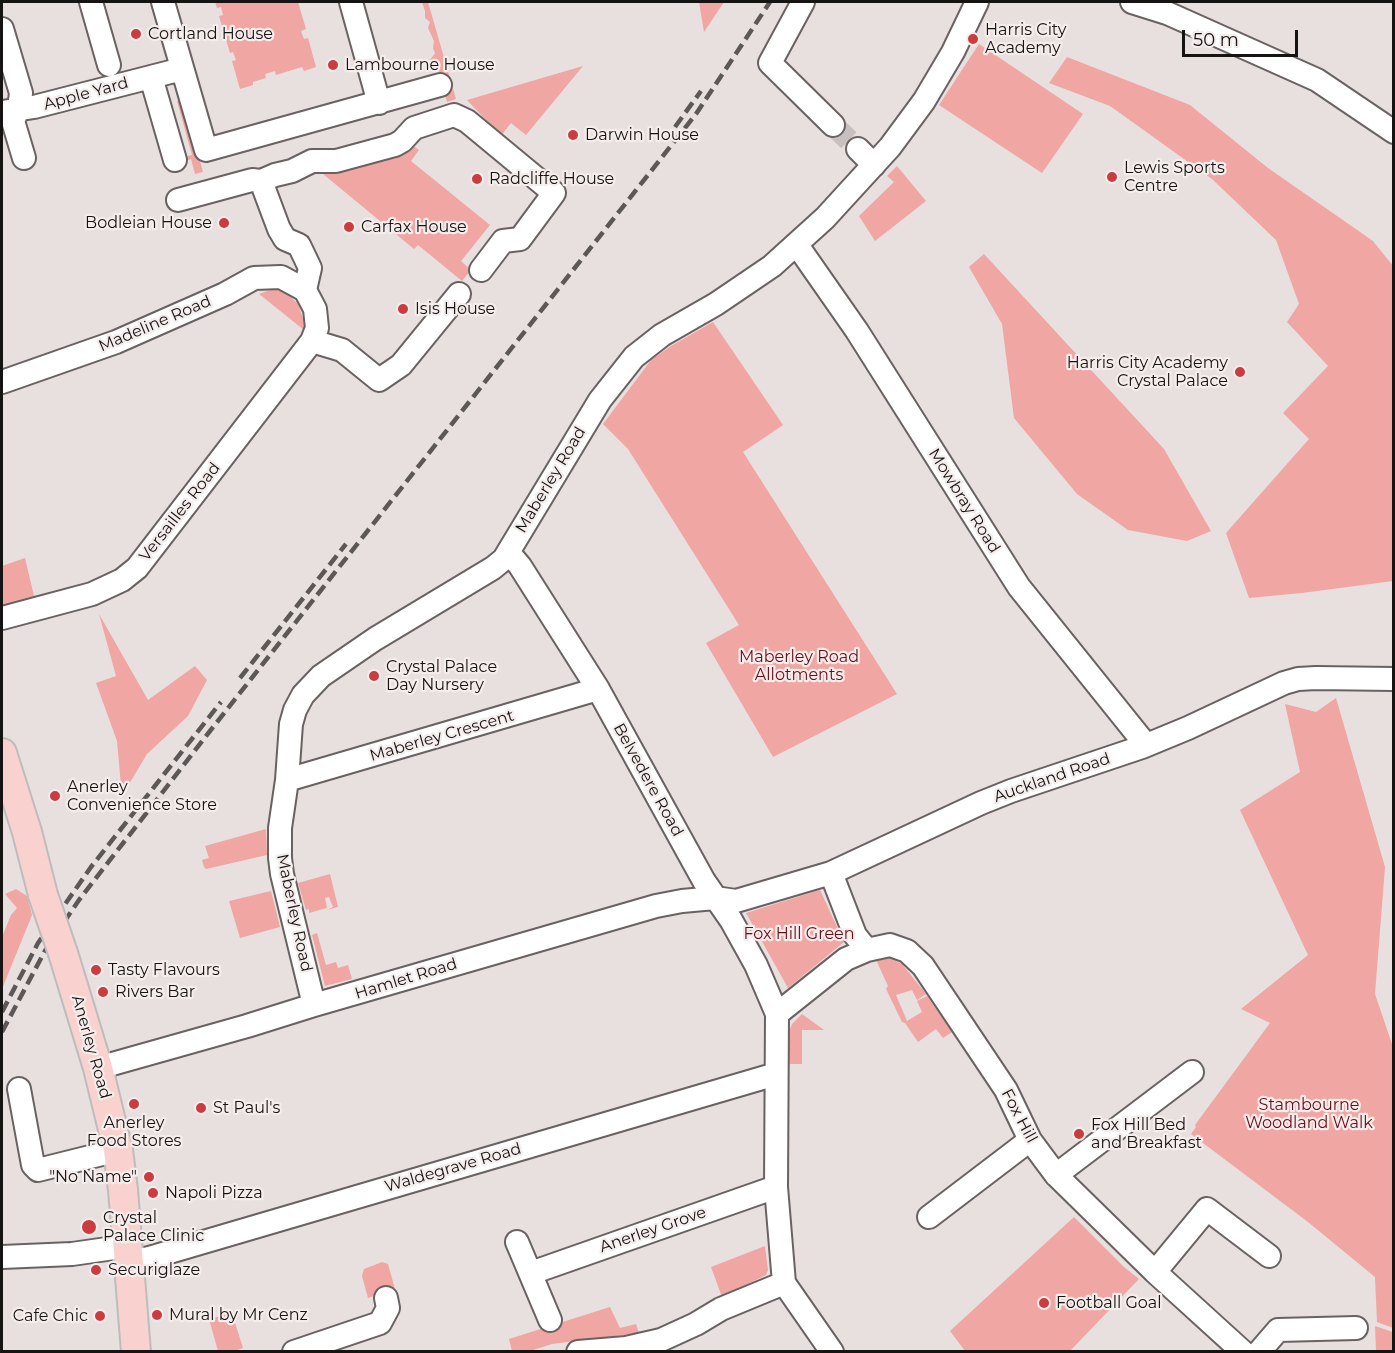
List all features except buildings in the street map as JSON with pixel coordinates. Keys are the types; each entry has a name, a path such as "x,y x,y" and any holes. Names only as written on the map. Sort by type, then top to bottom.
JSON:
{"main road":[{"name":"Anerley Road","path":"2,753 27,832 43,895 98,1068 118,1150 136,1352"}],"street":[{"name":"Apple Yard","path":"91,2 109,65"},
{"path":"162,2 206,150 306,112 379,103 440,85"},
{"path":"351,2 379,103"},
{"path":"803,2 770,63 833,125"},
{"name":"Maberley Road","path":"314,1005 284,884 280,858 280,828 291,724 295,710 303,696 321,676 375,639 493,568 509,553 611,384 634,357 662,335 745,285 797,245 825,219 866,157 924,101 953,52 977,2"},
{"path":"1132,2 1169,7 1317,80 1394,132"},
{"path":"2,36 21,93 10,110 24,158"},
{"name":"Apple Yard","path":"10,110 34,107 182,69"},
{"name":"Apple Yard","path":"151,77 175,160"},
{"path":"178,200 252,180 261,181 292,171 312,161 336,160 395,145 414,128 454,116 467,121 554,194 520,238 503,242 481,270"},
{"path":"261,181 285,239 299,245 310,267 305,290 315,309 317,328 312,341 342,350 379,380 401,365 459,294"},
{"name":"Mowbray Road","path":"797,245 857,331 1018,586 1146,745"},
{"name":"Madeline Road","path":"2,382 116,342 225,294 254,278 281,278 305,290"},
{"name":"Versailles Road","path":"2,618 92,594 122,580 137,568 312,341"},
{"name":"Belvedere Road","path":"509,553 520,566 598,689 715,898 731,920 751,956 777,1014 776,1187 784,1282 832,1352"},
{"name":"Auckland Road","path":"715,898 736,901 831,873 981,803 1146,745 1284,683 1316,678 1394,679"},
{"name":"Maberley Crescent","path":"286,780 598,689"},
{"path":"777,1014 846,959 867,950 855,935 831,873"},
{"name":"Hamlet Road","path":"98,1068 656,906 715,898"},
{"name":"Fox Hill","path":"867,950 890,945 907,951 923,966 1006,1090 1030,1140 1056,1175 1155,1272 1243,1352"},
{"path":"1056,1175 1192,1072"},
{"name":"Waldegrave Road","path":"2,1257 165,1253 776,1074"},
{"path":"19,1089 33,1165 38,1170 118,1150"},
{"path":"929,1217 1030,1140"},
{"name":"Anerley Grove","path":"531,1273 776,1187"},
{"path":"1155,1272 1207,1209 1269,1256"},
{"path":"517,1242 550,1320"},
{"path":"578,1352 626,1348 661,1340 696,1324 721,1309 784,1282"},
{"path":"294,1352 380,1323 388,1308 386,1298"},
{"path":"1259,1352 1278,1330 1356,1328"}],"green space":[{"path":"215,2 298,2 306,29 301,31 304,39 308,38 316,67 304,71 302,67 276,75 275,71 265,74 266,78 253,82 253,85 240,89 232,61 236,60 233,52 230,53 219,16 223,15 221,7 217,8"},
{"path":"422,2 428,2 456,99 447,102 438,67 432,68 430,60 435,53 434,41 428,28 430,22 425,18"},
{"path":"699,2 724,2 704,32"},
{"path":"979,44 1083,114 1042,173 939,105"},
{"path":"1067,57 1190,105 1268,168 1373,241 1393,266 1393,581 1249,598 1226,533 1309,439 1283,413 1328,366 1287,322 1299,304 1276,240 1212,179 1110,106 1049,83"},
{"path":"583,66 526,135 511,123 501,136 467,100"},
{"path":"183,100 203,172 195,174 191,159 182,162 181,158 192,155 177,101"},
{"path":"412,145 419,150 411,161 490,225 461,261 471,270 462,281 418,245 414,249 323,174 399,155"},
{"path":"897,166 926,201 875,241 859,216 894,182 887,176"},
{"path":"984,254 1164,449 1211,531 1187,541 1128,530 1077,494 1014,418 1002,324 969,267"},
{"path":"273,289 285,291 298,304 304,321 304,330 259,294"},
{"name":"Maberley Road Allotments","path":"713,322 783,425 743,452 897,694 773,757 706,643 739,625 628,449 603,424 651,360"},
{"path":"25,558 34,596 2,604 2,566"},
{"path":"99,614 148,700 195,666 207,680 188,716 147,754 122,796 117,741 96,683 116,676"},
{"name":"Stambourne Woodland Walk","path":"1336,698 1385,867 1375,994 1393,1047 1393,1328 1377,1322 1375,1277 1308,1222 1191,1134 1195,1125 1270,1023 1241,1009 1308,955 1240,810 1300,772 1285,704 1316,712"},
{"path":"266,829 267,855 206,869 204,867 202,860 209,858 205,846"},
{"path":"330,874 338,907 327,910 333,907 329,897 325,898 327,908 309,913 298,883"},
{"path":"16,889 27,896 32,915 2,989 2,937 11,915 17,908 5,894"},
{"name":"Fox Hill Green","path":"820,890 844,942 788,988 746,913"},
{"path":"271,891 280,927 240,938 229,901"},
{"path":"317,933 326,965 336,962 338,968 348,965 352,979 325,986 312,935"},
{"path":"889,958 902,964 926,994 917,1000 912,990 896,995 907,1021 922,1012 917,1001 927,996 952,1032 943,1038 936,1029 918,1042 902,1022 886,989 888,986 876,960"},
{"path":"802,1014 824,1030 802,1030 802,1064 788,1064 788,1034 792,1024"},
{"path":"1074,1217 1139,1279 1070,1351 965,1351 950,1331"},
{"path":"765,1246 768,1270 766,1275 722,1297 711,1267"},
{"path":"382,1262 388,1264 395,1289 368,1298 362,1276 364,1269"},
{"path":"610,1307 620,1328 636,1324 639,1333 552,1344 530,1351 512,1351 509,1339"},
{"path":"232,1313 243,1348 234,1351 218,1351 209,1319"},
{"path":"1375,1326 1393,1332 1393,1351 1376,1351"}],"tunnel":[{"path":"833,125 858,149"}],"railway":[{"path":"2,1032 47,947 79,900 696,114 770,2"},
{"path":"675,127 701,91"},
{"path":"240,678 346,544"},
{"path":"2,1012 38,943 91,867 221,702"}],"place":[{"name":"Cortland House","path":"136,34"},
{"name":"Harris City Academy","path":"973,39"},
{"name":"Lambourne House","path":"333,65"},
{"name":"Darwin House","path":"573,135"},
{"name":"Lewis Sports Centre","path":"1112,177"},
{"name":"Radcliffe House","path":"477,179"},
{"name":"Bodleian House","path":"224,223"},
{"name":"Carfax House","path":"349,227"},
{"name":"Isis House","path":"403,309"},
{"name":"Harris City Academy Crystal Palace","path":"1240,372"},
{"name":"Crystal Palace Day Nursery","path":"374,676"},
{"name":"Anerley Convenience Store","path":"55,796"},
{"name":"Tasty Flavours","path":"96,970"},
{"name":"Rivers Bar","path":"103,992"},
{"name":"Anerley Food Stores","path":"134,1104"},
{"name":"St Paul's","path":"201,1108"},
{"name":"Fox Hill Bed and Breakfast","path":"1079,1134"},
{"name":"\"No Name\"","path":"149,1177"},
{"name":"Napoli Pizza","path":"153,1193"},
{"name":"Crystal Palace Clinic","path":"89,1227"},
{"name":"Securiglaze","path":"96,1270"},
{"name":"Football Goal","path":"1044,1303"},
{"name":"Mural by Mr Cenz","path":"157,1315"},
{"name":"Cafe Chic","path":"100,1316"}]}
